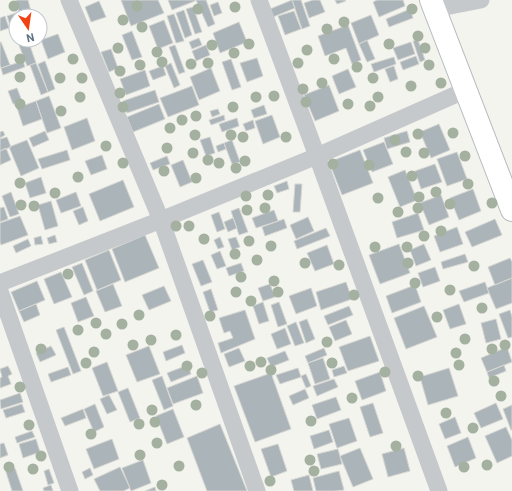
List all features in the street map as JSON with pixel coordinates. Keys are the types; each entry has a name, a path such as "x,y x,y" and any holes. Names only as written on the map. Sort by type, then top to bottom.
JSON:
{"street":[{"path":"69,0 161,220 257,491"},
{"path":"259,0 439,491"},
{"path":"481,0 433,4 512,210"},
{"path":"0,283 161,220 317,156 466,90"},
{"path":"0,290 70,491"}],"building":[{"path":"16,0 28,0 30,8 18,8"},
{"path":"121,0 158,0 164,13 131,26"},
{"path":"168,0 195,0 195,1 172,10"},
{"path":"196,0 206,0 215,24 208,27"},
{"path":"292,0 295,8 273,17 270,9"},
{"path":"292,0 301,0 310,26 302,29"},
{"path":"313,0 320,0 325,12 309,18 304,3"},
{"path":"335,0 345,0 346,1 337,4"},
{"path":"377,0 403,0 405,6 379,17 373,2"},
{"path":"99,1 106,17 91,22 85,7"},
{"path":"218,2 222,13 214,16 210,5"},
{"path":"193,7 202,32 195,34 186,9"},
{"path":"410,9 413,18 389,27 386,19"},
{"path":"184,10 192,35 185,38 176,13"},
{"path":"294,11 301,29 285,35 278,16"},
{"path":"174,14 184,41 176,43 167,16"},
{"path":"371,15 379,35 359,44 351,23"},
{"path":"5,16 8,28 0,31 0,18"},
{"path":"164,20 173,43 158,49 149,26"},
{"path":"239,22 247,42 220,53 213,33"},
{"path":"348,25 361,60 352,64 346,48 325,56 318,36"},
{"path":"132,31 142,57 132,60 122,35"},
{"path":"58,34 65,52 48,59 44,48 48,48 48,38"},
{"path":"199,38 202,45 192,49 189,42"},
{"path":"367,40 375,59 367,62 359,44"},
{"path":"418,40 425,60 420,62 413,41"},
{"path":"0,42 10,65 1,68 0,65"},
{"path":"411,42 415,54 398,60 393,48"},
{"path":"175,45 185,72 179,74 169,47"},
{"path":"206,45 210,55 196,61 192,51"},
{"path":"20,48 31,48 36,63 27,66"},
{"path":"111,49 118,68 109,72 101,52"},
{"path":"416,56 419,64 403,70 400,62"},
{"path":"394,57 396,64 374,72 371,64"},
{"path":"257,58 263,76 247,82 240,63"},
{"path":"231,59 241,87 232,90 222,62"},
{"path":"23,61 25,67 3,75 1,68"},
{"path":"45,61 55,89 48,92 38,64"},
{"path":"36,63 48,92 41,95 30,65"},
{"path":"171,63 180,85 174,88 165,66"},
{"path":"163,66 166,75 153,80 149,71"},
{"path":"394,66 398,79 390,82 385,69"},
{"path":"211,68 220,91 199,100 190,77"},
{"path":"348,69 356,87 339,94 332,76"},
{"path":"145,70 150,86 126,95 120,79"},
{"path":"329,85 339,111 315,121 304,95"},
{"path":"192,86 199,105 168,117 160,98"},
{"path":"17,88 22,101 13,104 8,91"},
{"path":"155,90 159,102 127,113 123,101"},
{"path":"49,96 61,128 47,133 36,101"},
{"path":"36,101 42,119 23,126 17,108"},
{"path":"159,104 165,119 133,132 127,117"},
{"path":"264,105 267,114 254,118 251,110"},
{"path":"218,109 220,114 212,117 210,111"},
{"path":"224,115 225,120 211,125 209,120"},
{"path":"272,115 280,137 263,144 255,121"},
{"path":"87,118 95,141 72,150 64,127"},
{"path":"237,118 239,126 222,132 219,124"},
{"path":"253,120 255,128 246,131 243,124"},
{"path":"439,124 450,150 431,158 420,132"},
{"path":"3,131 5,135 0,138 0,132"},
{"path":"45,131 49,140 33,147 29,138"},
{"path":"407,131 410,142 387,149 384,138"},
{"path":"7,137 11,147 0,151 0,139"},
{"path":"210,137 215,153 206,156 200,140"},
{"path":"27,140 39,168 21,176 9,147"},
{"path":"232,140 240,162 232,164 224,143"},
{"path":"384,142 393,164 372,172 363,150"},
{"path":"224,143 226,149 218,152 216,146"},
{"path":"6,148 11,160 0,165 0,151"},
{"path":"67,150 70,160 42,169 38,159"},
{"path":"360,150 373,183 342,195 329,162"},
{"path":"457,152 467,179 447,186 437,159"},
{"path":"102,155 107,169 91,175 85,161"},
{"path":"167,156 170,164 153,170 150,163"},
{"path":"183,160 192,182 180,187 171,165"},
{"path":"435,164 442,182 421,189 415,171"},
{"path":"405,170 417,200 400,207 388,177"},
{"path":"41,177 46,193 30,198 25,183"},
{"path":"123,180 134,207 100,221 89,194"},
{"path":"287,181 289,189 277,193 274,186"},
{"path":"295,184 302,184 300,212 293,212"},
{"path":"473,189 481,211 459,220 450,198"},
{"path":"11,192 19,214 10,217 2,196"},
{"path":"76,192 81,206 61,213 56,200"},
{"path":"441,195 449,217 429,225 420,203"},
{"path":"51,201 58,226 45,230 38,205"},
{"path":"4,207 8,219 0,222 0,208"},
{"path":"83,207 88,221 79,225 73,211"},
{"path":"239,208 248,232 239,235 231,211"},
{"path":"274,210 278,221 256,228 252,218"},
{"path":"219,212 225,229 217,232 211,215"},
{"path":"418,213 424,230 397,238 392,222"},
{"path":"20,216 28,235 1,245 0,223"},
{"path":"308,217 314,231 296,239 290,225"},
{"path":"233,218 237,228 228,232 224,222"},
{"path":"284,219 287,228 265,236 262,227"},
{"path":"495,219 502,235 472,247 465,232"},
{"path":"457,227 463,244 440,252 434,236"},
{"path":"326,228 330,236 297,249 294,241"},
{"path":"55,235 57,242 49,244 47,238"},
{"path":"145,235 159,268 125,282 112,249"},
{"path":"41,236 43,244 35,245 34,238"},
{"path":"220,237 224,247 218,249 214,240"},
{"path":"236,237 240,247 232,250 228,239"},
{"path":"28,239 31,246 16,253 13,246"},
{"path":"399,244 410,273 380,284 369,255"},
{"path":"424,244 431,260 416,266 410,250"},
{"path":"327,245 334,264 315,271 307,253"},
{"path":"109,250 121,280 97,290 85,260"},
{"path":"220,251 226,266 217,269 211,255"},
{"path":"465,254 468,262 443,269 441,262"},
{"path":"510,258 512,262 512,278 495,285 488,267"},
{"path":"203,260 212,282 201,286 192,264"},
{"path":"82,263 93,291 84,295 72,267"},
{"path":"241,263 244,271 229,276 226,268"},
{"path":"435,267 440,281 423,287 418,273"},
{"path":"61,272 72,297 54,304 44,279"},
{"path":"512,278 512,303 496,309 487,288"},
{"path":"37,281 45,300 19,311 11,292"},
{"path":"346,282 352,299 321,310 316,292"},
{"path":"485,282 489,293 464,302 459,291"},
{"path":"113,284 122,306 105,312 96,291"},
{"path":"270,284 275,297 263,301 258,288"},
{"path":"415,285 421,302 392,313 386,296"},
{"path":"164,286 171,301 149,310 142,295"},
{"path":"311,288 317,306 296,314 289,296"},
{"path":"211,289 218,310 210,312 203,292"},
{"path":"86,297 94,316 78,322 71,303"},
{"path":"263,302 269,321 259,324 253,306"},
{"path":"279,302 287,324 278,327 271,305"},
{"path":"36,304 40,315 24,322 19,311"},
{"path":"459,304 466,324 450,329 443,310"},
{"path":"349,306 353,315 328,325 324,316"},
{"path":"424,306 437,337 406,349 394,318"},
{"path":"245,310 255,339 221,353 218,343 233,338 230,331 224,333 219,318"},
{"path":"510,310 512,317 512,337 508,338 499,314"},
{"path":"307,319 315,339 306,343 299,322"},
{"path":"496,319 501,339 486,343 481,323"},
{"path":"346,320 352,334 335,341 329,327"},
{"path":"296,322 304,343 295,346 287,326"},
{"path":"64,327 81,371 73,374 56,330"},
{"path":"285,328 291,344 277,349 271,334"},
{"path":"370,336 379,361 348,371 339,347"},
{"path":"182,345 185,353 166,361 163,352"},
{"path":"51,346 56,355 40,362 36,353"},
{"path":"149,346 160,374 137,382 126,355"},
{"path":"507,347 512,362 487,372 481,358"},
{"path":"239,348 245,361 229,367 224,354"},
{"path":"324,348 327,355 308,363 305,356"},
{"path":"285,351 289,360 271,367 267,358"},
{"path":"323,358 330,379 315,384 308,363"},
{"path":"107,362 118,391 103,396 92,368"},
{"path":"188,365 191,374 171,382 167,373"},
{"path":"504,365 506,371 489,378 487,372"},
{"path":"8,366 12,374 8,376 11,384 0,388 0,378 2,377 0,369"},
{"path":"344,366 347,373 334,377 332,370"},
{"path":"68,367 71,375 51,382 48,374"},
{"path":"298,368 301,377 280,384 276,375"},
{"path":"449,368 458,396 428,405 420,377"},
{"path":"380,372 386,391 362,400 355,381"},
{"path":"271,373 291,429 255,442 234,386"},
{"path":"306,374 311,386 306,388 301,376"},
{"path":"162,376 173,406 164,410 152,380"},
{"path":"197,376 203,393 173,404 167,388"},
{"path":"334,379 338,387 317,396 313,386"},
{"path":"128,388 140,418 130,422 118,392"},
{"path":"305,389 309,398 293,405 289,396"},
{"path":"20,393 23,402 1,409 0,400"},
{"path":"109,395 117,410 107,414 100,399"},
{"path":"336,397 341,410 317,419 312,405"},
{"path":"373,403 383,433 370,437 360,407"},
{"path":"496,403 503,419 481,428 474,413"},
{"path":"22,404 25,412 6,418 3,410"},
{"path":"95,404 104,427 94,432 84,409"},
{"path":"512,405 512,430 511,430 503,409"},
{"path":"83,409 86,418 65,426 61,418"},
{"path":"173,409 184,437 167,444 156,416"},
{"path":"455,417 461,433 445,439 439,424"},
{"path":"349,418 357,441 337,448 329,424"},
{"path":"220,424 247,491 207,491 187,438"},
{"path":"506,427 512,440 512,456 497,463 485,436"},
{"path":"329,430 333,442 314,449 310,436"},
{"path":"32,431 35,437 17,443 15,437"},
{"path":"468,437 476,458 455,467 447,446"},
{"path":"36,439 40,452 23,458 19,444"},
{"path":"112,439 119,459 94,469 86,449"},
{"path":"4,443 8,455 0,458 0,444"},
{"path":"278,444 287,471 271,477 261,449"},
{"path":"360,448 373,479 353,487 340,456"},
{"path":"404,448 410,471 388,477 382,454"},
{"path":"338,449 342,464 321,469 317,454"},
{"path":"143,460 151,483 131,491 122,468"},
{"path":"120,467 130,488 123,491 100,491 94,479"},
{"path":"15,468 23,491 12,491 6,472"},
{"path":"90,468 93,475 85,479 82,472"},
{"path":"49,469 54,483 48,485 44,471"},
{"path":"339,471 344,490 316,491 313,478"},
{"path":"309,475 313,491 294,491 291,480"},
{"path":"51,485 53,491 44,491 43,488"},
{"path":"155,487 156,491 145,491"}]}
